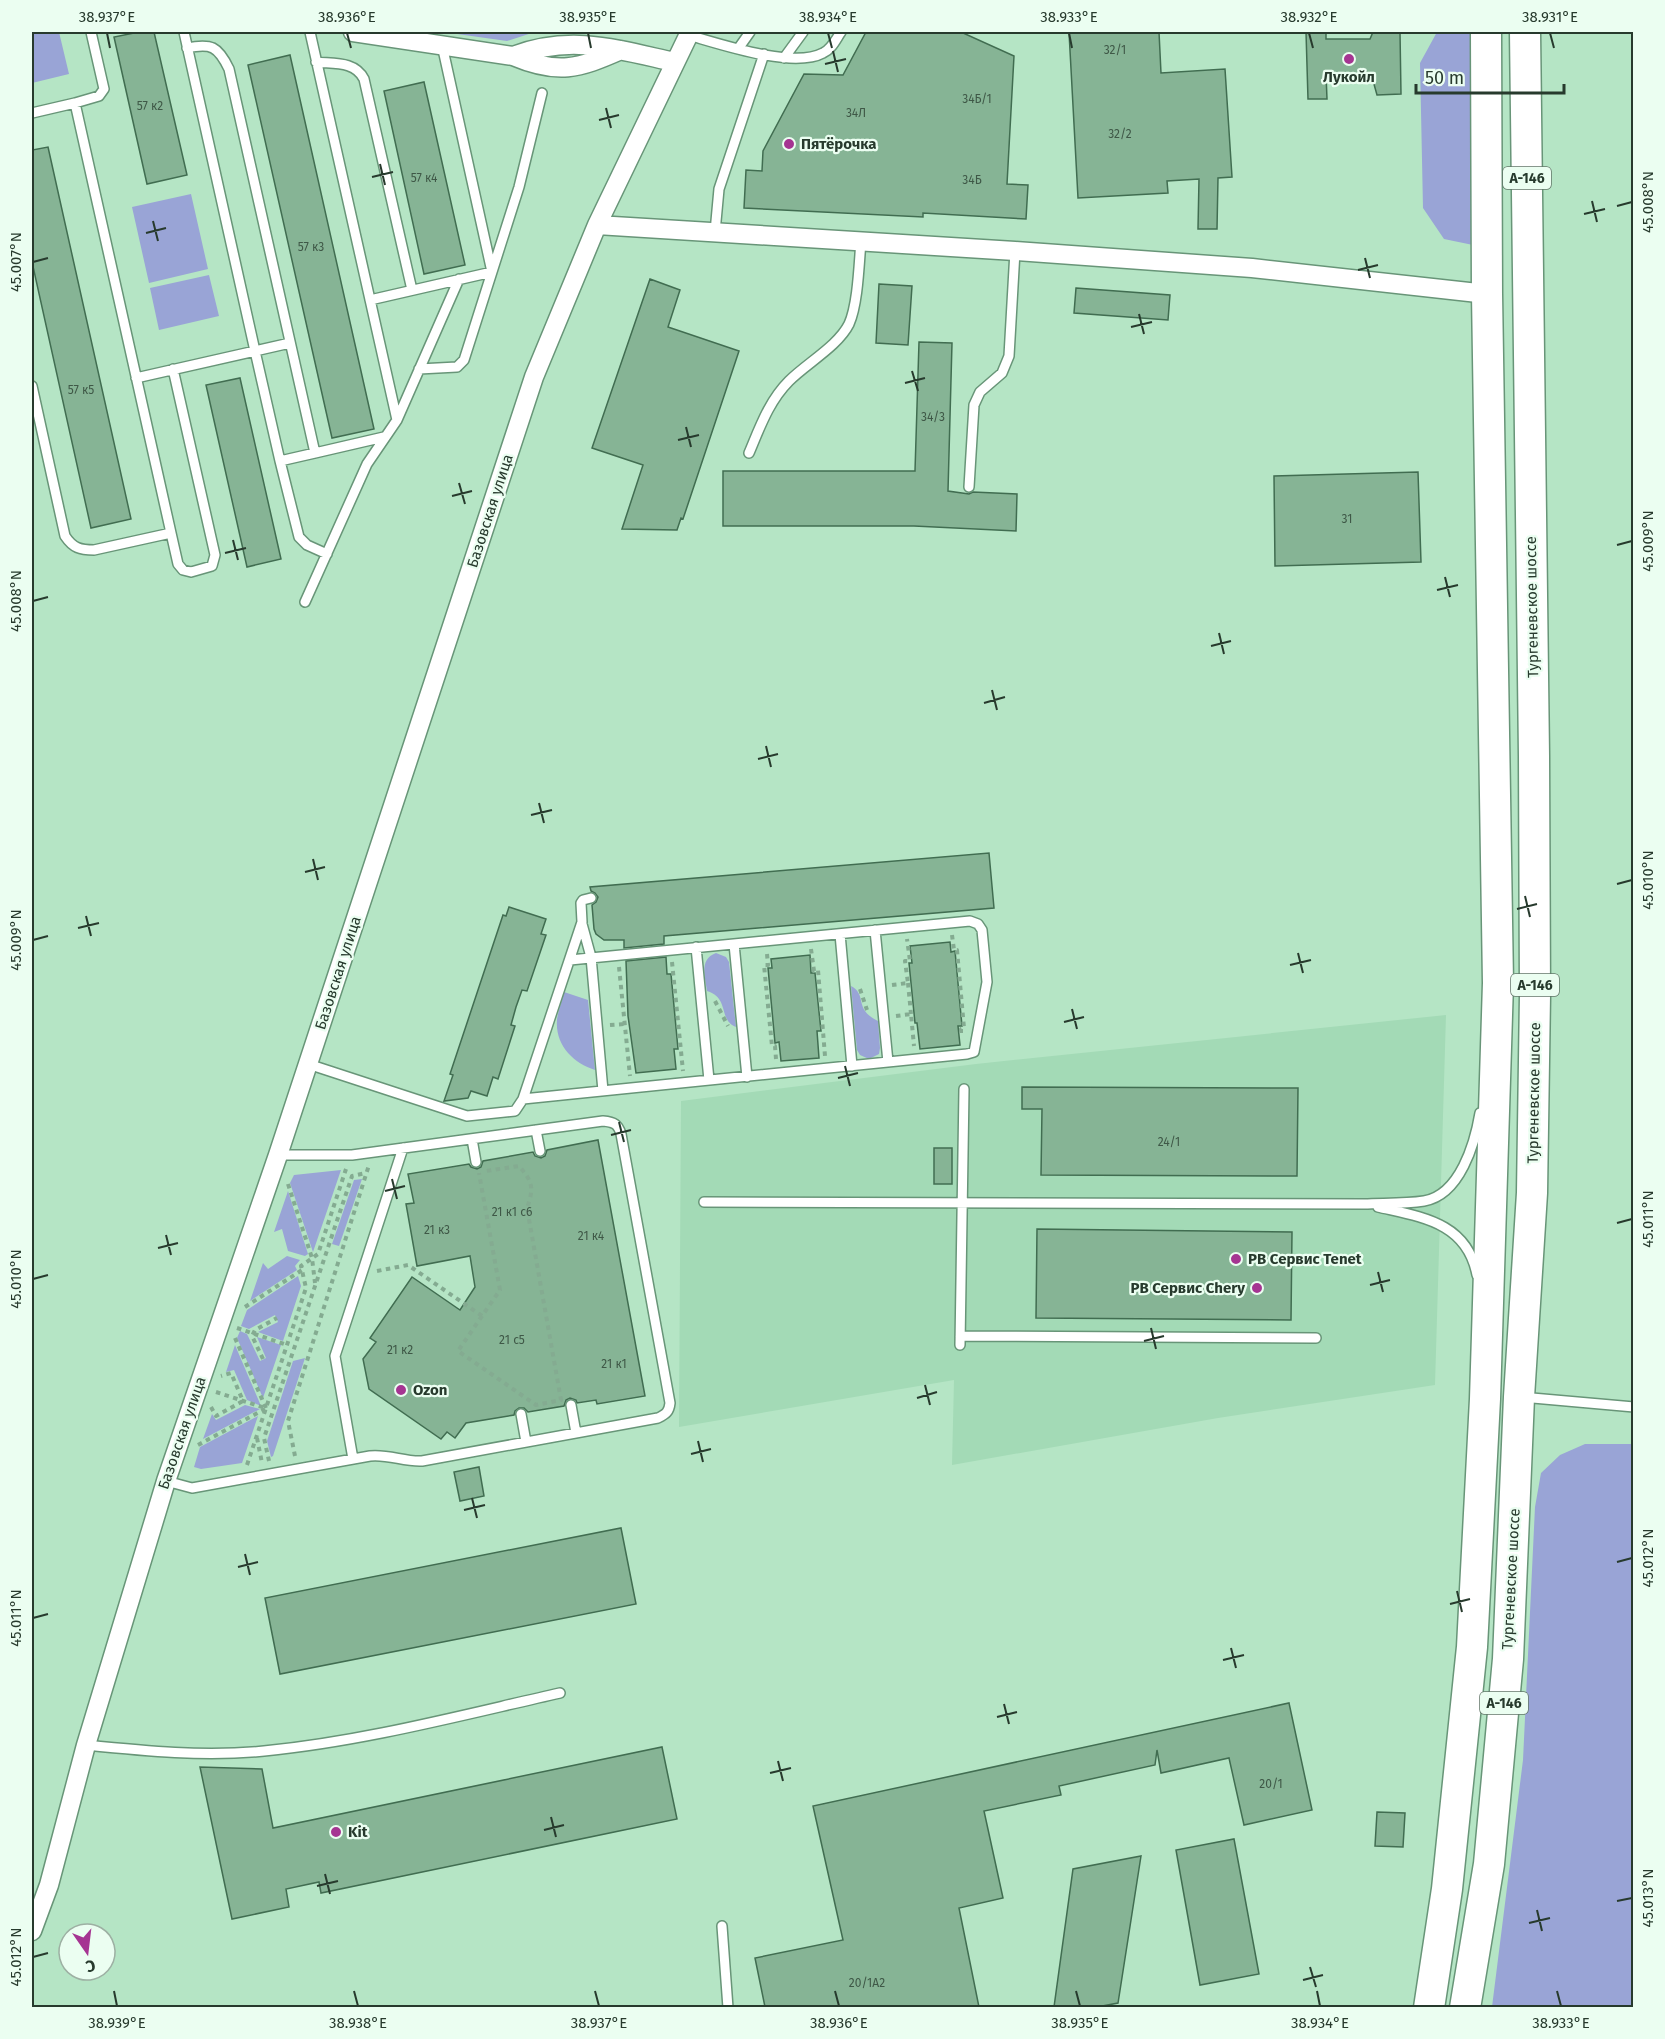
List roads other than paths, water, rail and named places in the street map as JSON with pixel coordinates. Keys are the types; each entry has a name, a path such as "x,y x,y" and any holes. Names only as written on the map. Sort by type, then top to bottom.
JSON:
{"highway":[{"name":"А-146","path":"1429,2007 1447,1889 1472,1647 1487,1345 1498,983 1487,294 1486,32"},
{"name":"Тургеневское шоссе","path":"1465,2007 1489,1864 1508,1659 1532,1193 1535,995 1534,756 1525,32"}],"street":[{"path":"353,32 513,56 532,64 555,68 573,68 621,50 674,62"},
{"name":"Базовская улица","path":"32,1931 49,1885 86,1746 166,1481 278,1155 534,377 597,225 689,33"},
{"path":"597,225 1252,268 1487,294"}],"lane":[{"path":"32,113 99,96 104,88 92,32"},
{"path":"184,32 299,537 307,545 327,554"},
{"path":"310,32 397,420"},
{"path":"738,49 750,32"},
{"path":"784,58 803,32"},
{"path":"689,33 738,49 784,58 822,54 829,49 841,32"},
{"path":"187,48 204,45 212,47 229,69 315,453"},
{"path":"442,45 492,272"},
{"path":"715,232 719,189 764,54"},
{"path":"316,62 351,65 359,70 364,79 412,290"},
{"path":"419,369 454,368 462,364 519,187 542,93"},
{"path":"75,103 178,564 183,570 191,573 212,566 215,555 174,369"},
{"path":"749,453 765,414 777,394 836,340 849,324 854,309 861,242"},
{"path":"969,487 974,405 980,392 1002,373 1009,356 1015,251"},
{"path":"370,300 492,272"},
{"path":"305,602 367,464 397,420 459,279"},
{"path":"136,378 290,343"},
{"path":"32,386 65,536 71,544 83,550 94,550 171,533"},
{"path":"280,461 384,437"},
{"path":"591,898 581,903 582,922 591,957 603,1091"},
{"path":"523,1099 974,1052 987,982 982,930 978,924 970,921 570,960"},
{"path":"308,1064 467,1116 515,1111 523,1099 582,922"},
{"path":"875,930 888,1062"},
{"path":"840,934 852,1066"},
{"path":"734,944 747,1077"},
{"path":"696,947 709,1080"},
{"path":"1485,1070 1498,983"},
{"path":"964,1089 960,1340 1316,1338"},
{"path":"704,1202 1364,1203 1426,1201 1441,1194 1455,1180 1468,1160 1477,1134 1482,1105"},
{"path":"166,1481 192,1488 383,1455 410,1461 422,1461 658,1418 670,1409 619,1126 613,1122 603,1121 352,1155 278,1155"},
{"path":"536,1130 540,1151"},
{"path":"471,1139 476,1162"},
{"path":"353,1459 335,1356 403,1148"},
{"path":"1364,1203 1431,1219 1450,1230 1465,1245 1476,1265 1487,1345"},
{"path":"1520,1397 1634,1407"},
{"path":"571,1404 576,1433"},
{"path":"521,1413 526,1442"},
{"path":"86,1746 169,1753 262,1751 347,1741 561,1693"},
{"path":"722,1926 728,2007"}],"place":[{"name":"Лукойл","path":"1349,59"},
{"name":"Пятёрочка","path":"789,144"},
{"name":"PB Сервис Tenet","path":"1236,1259"},
{"name":"PB Сервис Chery","path":"1257,1288"},
{"name":"Ozon","path":"401,1390"},
{"name":"Kit","path":"336,1832"}]}
